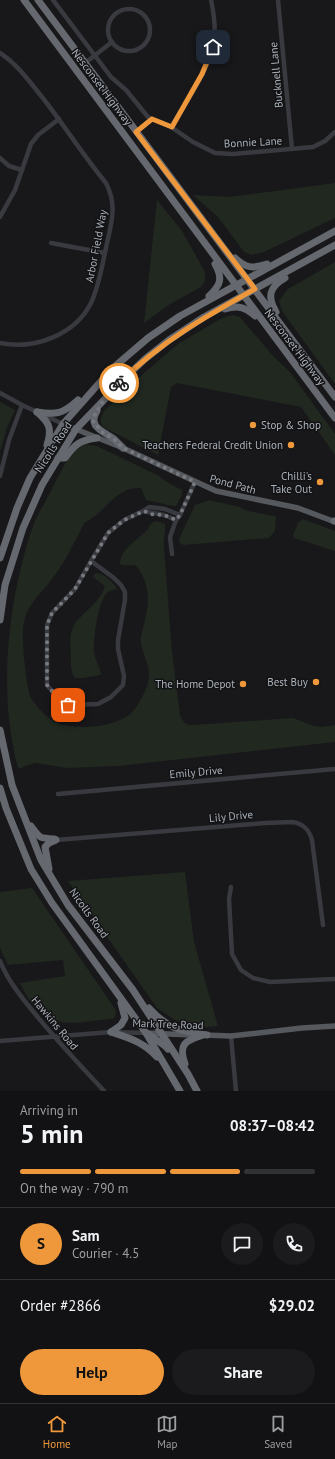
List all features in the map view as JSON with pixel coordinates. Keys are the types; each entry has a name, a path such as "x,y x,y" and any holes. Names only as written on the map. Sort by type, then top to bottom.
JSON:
{"highway":[{"name":"Nesconset Highway","path":"24,0 335,418"},
{"name":"Nesconset Highway","path":"38,0 335,397"},
{"name":"Nicolls Road","path":"0,558 17,508 30,478 63,424 117,365 168,323 335,231"},
{"path":"201,239 219,271 220,276 220,282 216,289 201,304"},
{"name":"Nicolls Road","path":"0,620 5,585 24,528 42,485 76,429 144,359 169,340 204,317 335,245"},
{"path":"224,248 242,264 251,267 259,267 289,256"},
{"path":"296,345 274,308 271,301 271,294 276,283 288,276 305,261"},
{"path":"204,317 239,306 248,311 267,328"},
{"path":"37,412 53,414 64,412 94,389"},
{"path":"105,398 94,416 93,421 102,432 114,439 123,448"},
{"path":"37,412 47,422 50,432 44,455"},
{"path":"58,458 65,458 70,450 80,442 97,438"},
{"name":"Nicolls Road","path":"0,730 12,785 41,860 68,905 133,990 188,1074 196,1091"},
{"path":"0,788 6,808 31,869 52,903 146,1032 180,1091"},
{"path":"25,818 39,837 42,839 56,840"},
{"path":"51,876 45,847 48,843 56,840"},
{"path":"133,990 157,1017 173,1028 205,1035"},
{"path":"111,1032 121,1025 125,1018 124,1008 117,994"},
{"path":"111,1032 136,1040 143,1044 168,1070"},
{"path":"146,1032 164,1045 196,1091"},
{"path":"188,1074 182,1056 183,1047 188,1041 205,1035"}],"main road":[{"name":"Pond Path","path":"63,424 123,448 222,493 298,508 335,521"},
{"name":"Mark Tree Road","path":"146,1032 162,1034 231,1036 335,1026"}],"street":[{"name":"Bonnie Lane","path":"53,0 111,77 126,90 148,117 172,127 193,142 216,153 233,154 313,147 320,145 335,132"},
{"path":"172,127 202,74 212,50 215,30 211,0"},
{"name":"Bucknell Lane","path":"278,0 292,149"},
{"path":"131,9 144,16 148,24 149,33 142,46 136,49 127,50 119,48 112,42 108,34 108,28 114,14 122,10 131,9"},
{"path":"85,63 112,42"},
{"name":"Arbor Field Way","path":"0,53 10,60 20,71 59,119 106,183 113,203 105,253 95,293 90,305 78,321 55,337 41,342 18,345 0,344"},
{"path":"0,217 15,190 34,139 59,119"},
{"path":"136,132 152,119"},
{"path":"0,158 9,166 22,170"},
{"path":"51,243 105,253"},
{"name":"Pond Path","path":"0,393 63,424"},
{"path":"0,476 9,440 22,405"},
{"path":"172,554 170,537 176,520 180,515 195,482"},
{"path":"91,561 121,584 125,592 118,640 118,649 124,676 123,685 111,697 98,704 68,705 57,697 47,685 47,625 52,613 75,589 91,561 108,533 124,520 144,511 149,507 164,509 180,515"},
{"path":"153,514 154,507"},
{"path":"144,511 164,515 176,520"},
{"name":"Emily Drive","path":"58,794 335,769"},
{"name":"Lily Drive","path":"56,840 265,823 298,823 307,828 312,840 322,925"},
{"path":"230,887 229,899 232,954 241,970 252,978 270,982 335,979"},
{"name":"Hawkins Road","path":"0,961 13,984 53,1036 104,1091"},
{"name":"Mark Tree Road","path":"0,1041 111,1032 146,1032"},
{"path":"231,1036 236,1091"}],"shaded area":[{"path":"335,183 335,218 264,252 252,255 244,252 218,217 193,195 229,197"},
{"path":"157,200 182,231 205,272 205,281 201,287 167,306 144,323"},
{"path":"335,262 335,384 282,311 279,301 288,289"},
{"path":"234,315 240,317 273,356 290,372 335,434 335,455 301,407 177,383 171,387 158,455 103,427 101,419 104,411 143,374 178,344 220,319"},
{"path":"0,402 15,410 8,425 0,451"},
{"path":"85,444 97,446 159,476 182,490 182,495 176,506 173,506 146,500 141,488 124,491 99,513 85,522 59,569 35,600 24,620 23,643 29,693 39,709 57,723 74,727 84,727 104,725 123,719 132,713 138,704 145,691 149,678 149,671 141,645 141,636 148,605 147,590 138,568 133,565 120,564 123,554 133,542 146,531 154,521 158,521 165,524 164,545 172,651 180,715 183,721 186,724 193,725 293,718 314,726 323,727 335,725 335,742 118,766 67,768 36,763 19,769 12,740 7,688 10,632 19,577 34,523 71,453 79,446"},
{"path":"209,500 239,507 248,511 274,516 276,517 275,531 269,538 183,545 180,543 179,539 195,505"},
{"path":"303,519 335,531 335,551 294,538 293,535 298,523"},
{"path":"96,573 108,578 117,589 109,591 106,594 101,605 97,622 94,639 94,652 101,673 100,675 75,678 71,667 71,633 76,622 103,592 105,586 93,576"},
{"path":"185,872 194,942 218,1026 198,1028 175,1020 157,1008 68,881"},
{"path":"32,888 115,1009 116,1014 113,1019 80,1023 60,1022 42,1013 27,997 20,983 65,976 63,960 8,965 0,948 0,892"}],"way so far":[{"path":"68,705 57,697 47,685 47,625 52,613 75,589 108,533 124,520 144,511 150,514 164,515 176,520 180,515 195,482 123,448 114,439 102,432 97,427 93,421 94,416 105,398 119,383"}],"place":[{"name":"Stop & Shop","path":"253,425"},
{"name":"Teachers Federal Credit Union","path":"291,445"},
{"name":"Chilli's Take Out","path":"320,482"},
{"name":"Best Buy","path":"316,682"},
{"name":"The Home Depot","path":"243,684"}],"route":[{"path":"119,383 144,359 180,332 255,289 136,132 152,119 172,127 202,74 213,47"}]}
